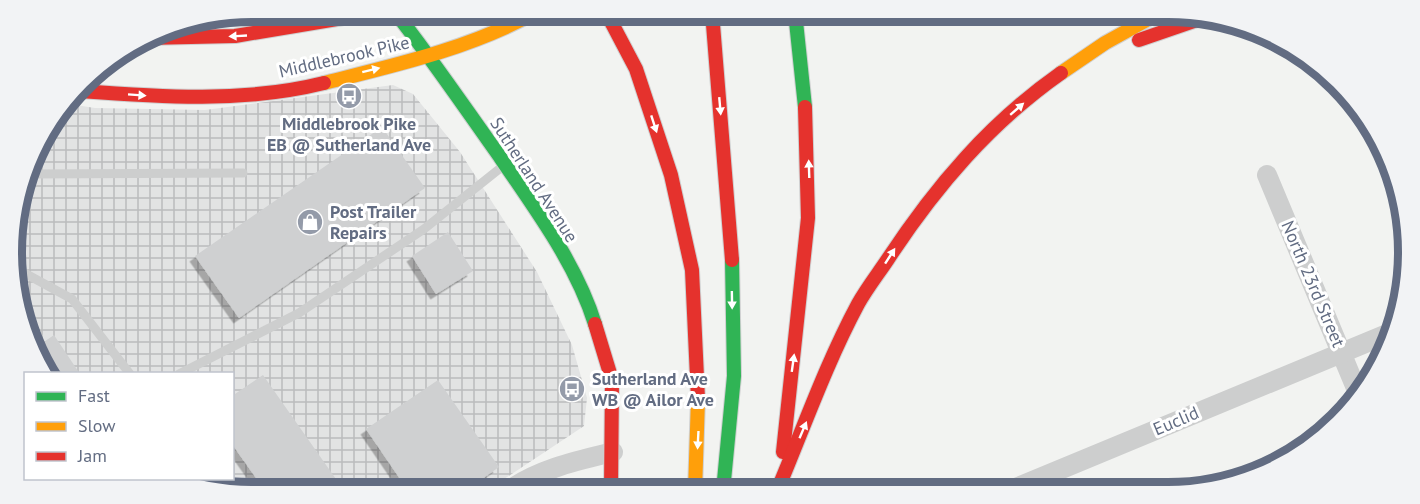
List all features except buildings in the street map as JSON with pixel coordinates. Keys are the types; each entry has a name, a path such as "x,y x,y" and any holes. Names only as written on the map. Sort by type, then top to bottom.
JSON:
{"main road":[{"path":"305,26 307,22"},
{"name":"Middlebrook Pike","path":"172,37 255,35 326,22"},
{"name":"Sutherland Avenue","path":"403,22 547,225 590,308 612,380 611,482"},
{"name":"Middlebrook Pike","path":"88,92 189,99 304,88 429,56 517,22"},
{"path":"611,22 636,69 671,175 692,270 699,423 696,482"},
{"path":"713,22 731,230 734,376 724,482"},
{"path":"780,482 788,400 804,279 809,185 807,100 796,22"},
{"path":"782,482 824,374 860,302 908,227 955,167 1018,107 1073,66 1142,22"},
{"path":"1073,66 1189,23"}],"street":[{"name":"North 23rd Street","path":"1268,175 1355,385"},
{"name":"Euclid","path":"1030,482 1381,336"},
{"path":"522,482 567,463 613,452"}],"lane":[{"path":"183,372 299,313 424,229 505,165"},
{"path":"36,174 243,173"},
{"path":"23,272 72,299 128,372"}],"shaded area":[{"path":"393,85 413,94 460,152 537,272 572,345 587,398 584,426 500,482 222,480 234,480 234,372 56,372 40,340 30,311 24,282 22,252 24,222 30,193 53,137 76,105 95,108 205,110"}],"traffic: fast":[{"path":"402,22 500,157 540,217 577,279 595,324"},
{"path":"796,22 805,107"},
{"path":"724,482 734,376 732,260"}],"traffic: slow":[{"path":"324,83 459,46 517,22"},
{"path":"1061,73 1105,43 1143,22"},
{"path":"695,482 698,399"}],"traffic: jam":[{"path":"171,37 235,36 319,22"},
{"path":"611,22 636,69 671,175 692,270 698,399"},
{"path":"713,22 732,260"},
{"path":"1139,40 1188,23"},
{"path":"781,482 836,348 858,304 906,232 966,157 1011,113 1061,73"},
{"path":"88,92 202,97 233,96 264,94 324,83"},
{"path":"783,452 808,218 805,107"},
{"path":"595,324 612,380 611,482"}],"place":[{"name":"Middlebrook Pike EB @ Sutherland Ave","path":"349,96"},
{"name":"Post Trailer Repairs","path":"310,222"},
{"name":"Sutherland Ave WB @ Ailor Ave","path":"572,389"}]}
